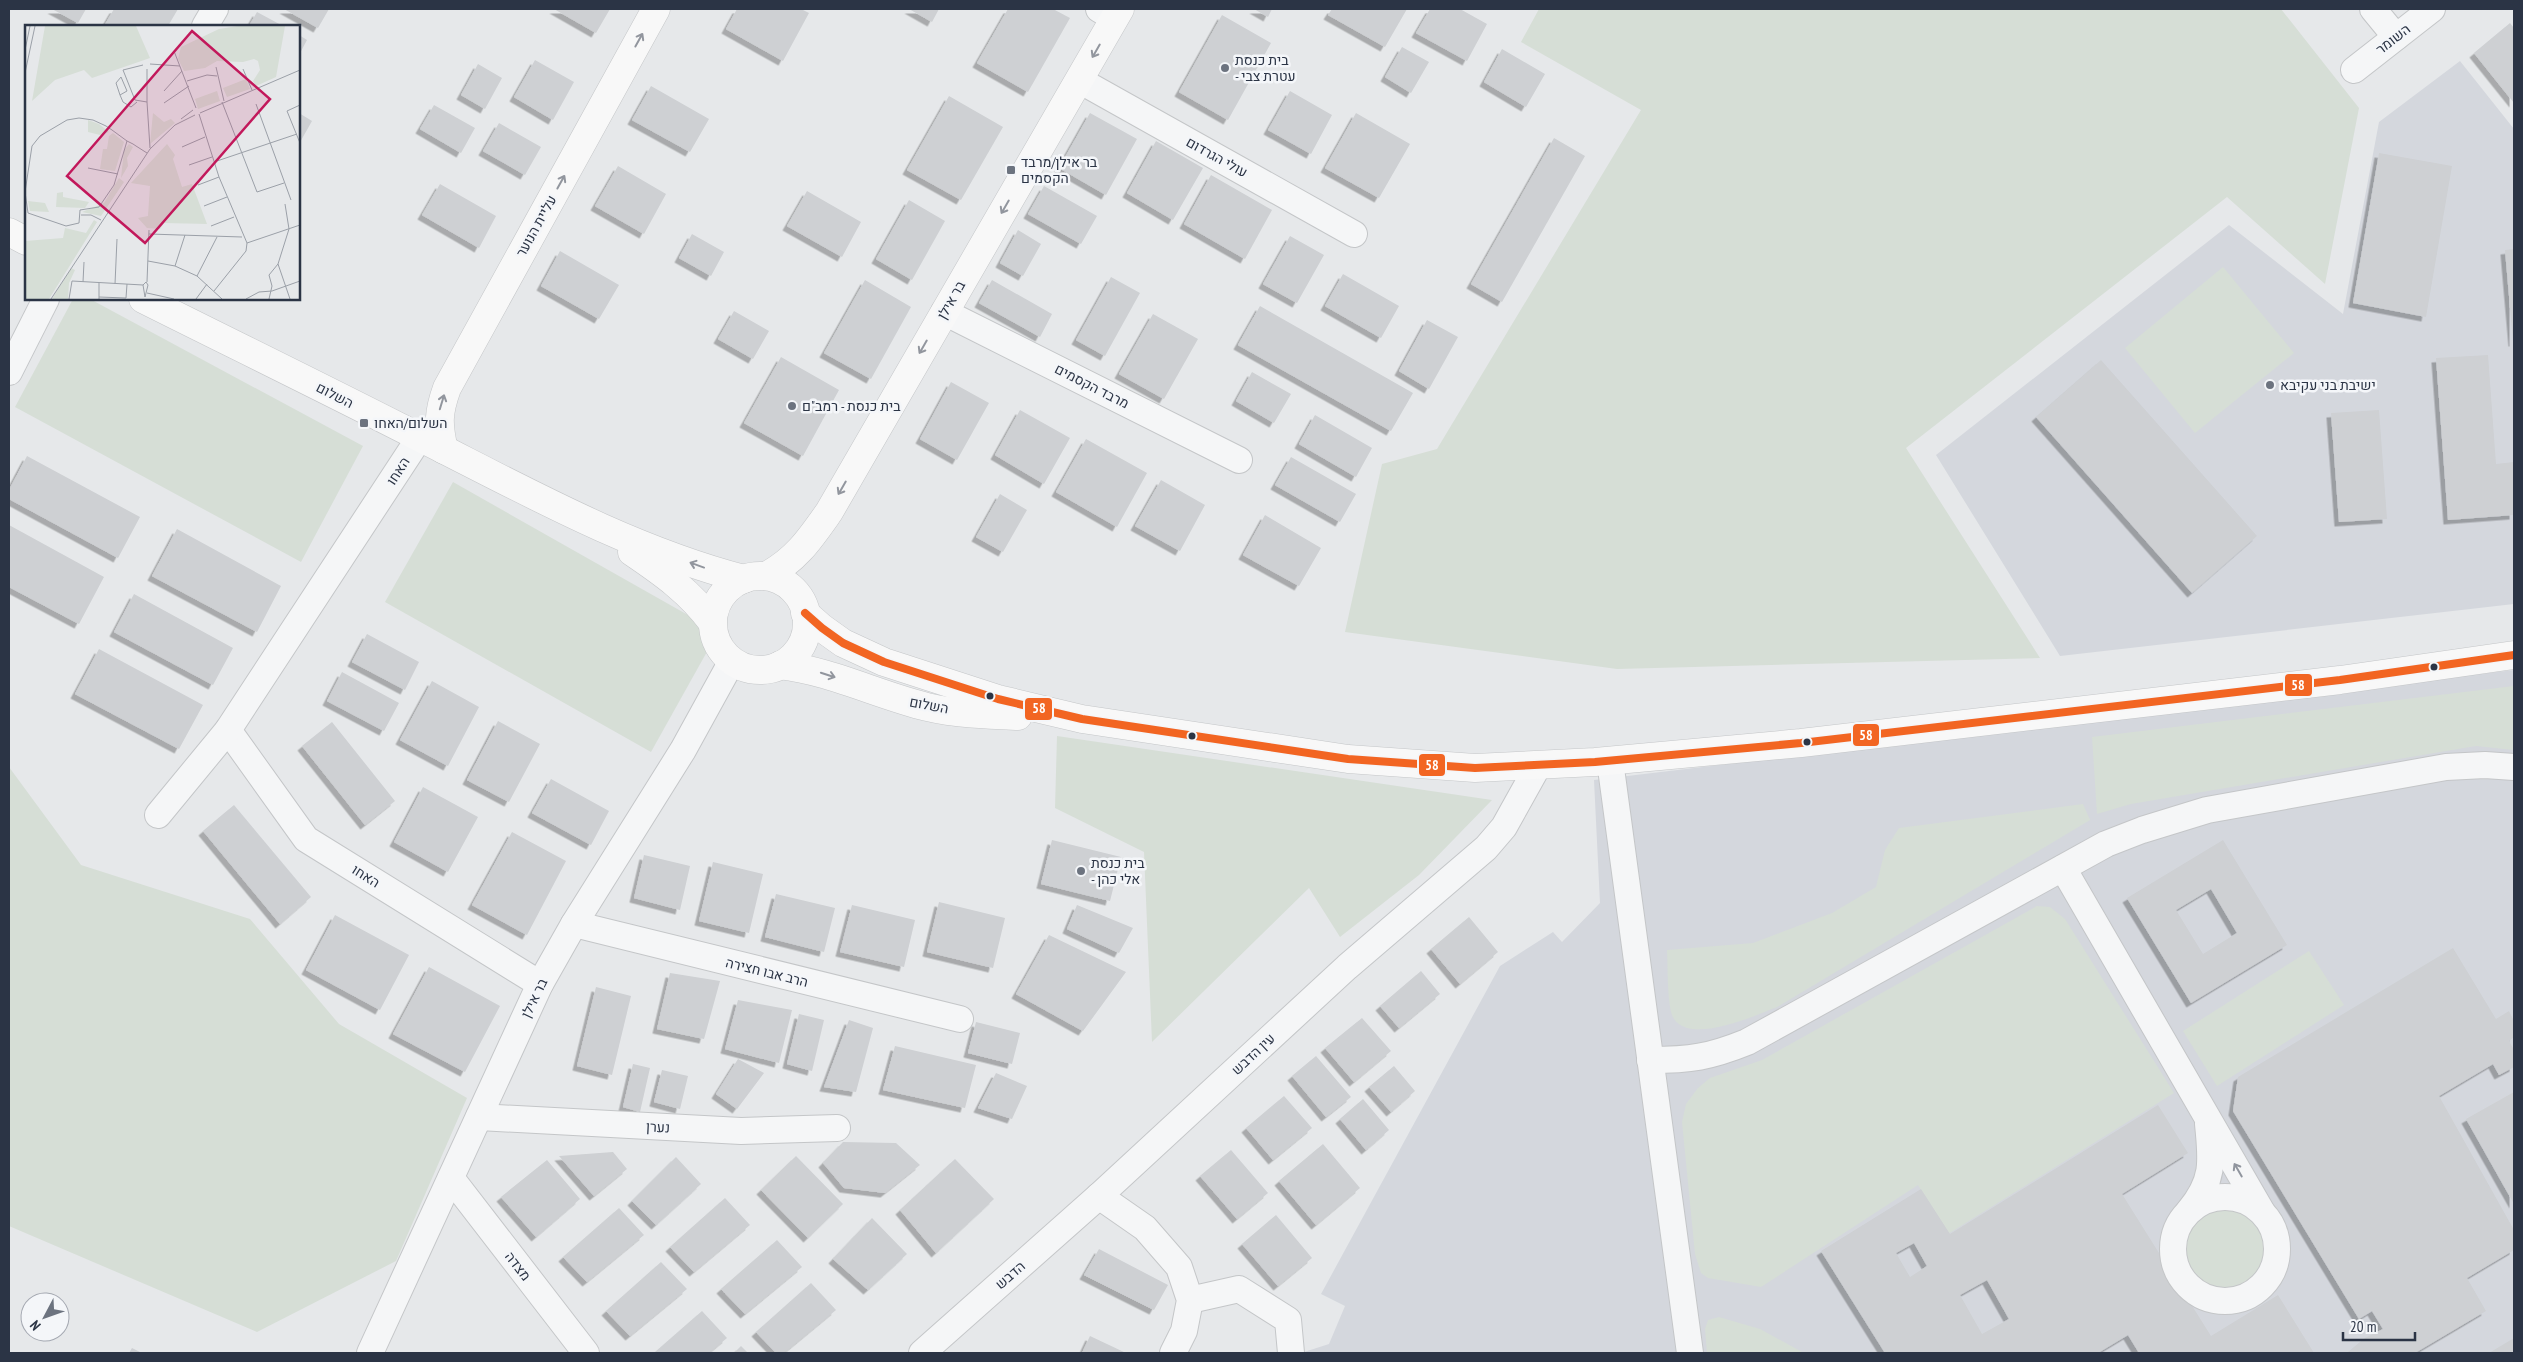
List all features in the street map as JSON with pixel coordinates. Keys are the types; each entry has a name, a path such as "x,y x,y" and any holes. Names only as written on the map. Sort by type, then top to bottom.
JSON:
{"street":[{"path":"206,25 215,9"},
{"name":"עליית הנוער","path":"444,450 438,426 440,408 447,388 656,9"},
{"path":"2373,9 2396,37"},
{"name":"השומר","path":"2354,70 2432,9"},
{"name":"בר אילן","path":"755,578 784,567 803,548 829,512 1079,80 1111,12"},
{"name":"עולי הגרדום","path":"1079,80 1354,234"},
{"path":"9,232 25,240"},
{"path":"9,372 45,300"},
{"name":"השלום","path":"144,300 581,518 674,557 755,578"},
{"name":"מרבד הקסמים","path":"944,312 1239,460"},
{"name":"האחו","path":"158,815 228,730 420,437"},
{"name":"השלום","path":"581,518 678,583 697,601 712,622"},
{"path":"755,578 782,581 794,591 804,604 805,613 806,636 799,650 788,661 780,665 760,670 745,668 732,661 721,650 714,637 712,622 715,607 723,593 735,583 755,578"},
{"name":"השלום","path":"805,613 842,643 884,662 998,699 1082,719 1348,758 1475,768 1610,761 1875,735 2340,680 2514,655"},
{"name":"בר אילן","path":"370,1353 540,984 574,924 684,750 732,661"},
{"name":"השלום","path":"780,665 827,675 929,708 988,714 1082,719"},
{"name":"האחו","path":"228,730 306,839 540,984"},
{"path":"1610,761 1690,1353"},
{"path":"1650,1060 1688,1060 1713,1056 1747,1042 2106,844 2142,830 2207,810 2446,767 2486,764 2514,767"},
{"name":"עין הדבש","path":"1099,1196 1347,967 1486,848 1504,827 1538,766"},
{"path":"2063,868 2271,1225 2276,1240 2277,1255 2273,1270 2264,1284 2251,1295 2235,1300 2219,1301 2203,1296 2189,1286 2179,1273 2174,1257 2174,1241 2179,1225 2203,1194 2209,1178 2211,1160 2208,1118"},
{"name":"הרב אבו חצירה","path":"574,924 960,1019"},
{"name":"נערן","path":"479,1117 741,1131 837,1128"},
{"name":"מצדה","path":"451,1178 586,1353"},
{"path":"1099,1196 1145,1228 1179,1267 1190,1300 1184,1331 1173,1353"},
{"name":"הדבש","path":"922,1353 1099,1196"},
{"path":"2189,1212 2210,1200 2234,1198 2249,1203 2262,1212"},
{"path":"1190,1300 1239,1289 1288,1320 1291,1353"}],"shaded area":[{"path":"1539,9 2281,9 2359,108 2325,284 2227,197 1906,448 2040,658 1617,669 1345,632 1382,464 1437,449 1641,110 1521,42"},
{"name":"ישיבת בני עקיבא","path":"2460,61 2514,129 2514,604 2060,656 1936,455 2229,225 2343,314 2379,122"},
{"path":"2223,267 2294,353 2195,433 2125,348"},
{"path":"72,300 92,300 363,446 301,562 15,407"},
{"path":"453,482 718,632 651,752 385,602"},
{"path":"2514,670 2514,1353 1301,1353 1329,1344 1345,1306 1321,1294 1500,966 1553,932 1562,942 1600,903 1594,780"},
{"path":"2514,686 2514,750 2476,746 2131,804 2097,814 2092,737"},
{"path":"1057,736 1492,800 1419,875 1340,937 1309,888 1152,1042 1144,852 1055,808"},
{"path":"9,767 81,865 250,919 339,1024 467,1098 396,1261 257,1332 9,1226"},
{"path":"2083,804 2090,820 1777,1007 1737,1022 1703,1029 1689,1028 1678,1023 1671,1012 1668,989 1667,950 1753,943 1832,913 1876,887 1885,850 1899,828"},
{"path":"2037,906 2050,907 2065,919 2174,1093 1948,1234 1918,1185 1761,1287 1708,1278 1701,1273 1695,1254 1682,1122 1686,1104 1698,1088 1710,1078 1762,1060"},
{"path":"2309,951 2344,1005 2217,1086 2183,1031"},
{"path":"2217,1210 2233,1210 2247,1216 2258,1227 2264,1241 2264,1257 2258,1271 2247,1282 2233,1288 2217,1288 2203,1282 2192,1271 2186,1257 2186,1241 2192,1227 2203,1216"},
{"path":"1719,1317 1760,1329 1804,1353 1707,1353 1705,1329 1708,1320"}],"building":[{"path":"52,9 86,9 78,23"},
{"path":"114,9 178,9 169,25 105,25"},
{"path":"284,9 329,9 318,28"},
{"path":"554,9 610,9 596,33"},
{"path":"737,9 801,9 809,13 783,61 726,29"},
{"path":"909,9 939,9 932,22"},
{"path":"1008,9 1053,9 1070,18 1028,92 977,63"},
{"path":"1254,9 1272,9 1268,17"},
{"path":"1332,9 1407,9 1385,47 1328,15"},
{"path":"1430,9 1460,9 1487,24 1467,61 1416,33"},
{"path":"257,12 281,25 250,25"},
{"name":"בית כנסת - עטרת צבי","path":"1222,15 1271,43 1228,120 1179,92"},
{"path":"2510,23 2514,28 2514,103 2474,53"},
{"path":"300,36 307,40 300,53"},
{"path":"1402,47 1429,62 1411,93 1385,77"},
{"path":"1502,49 1545,74 1526,107 1484,82"},
{"path":"535,60 574,82 553,120 514,97"},
{"path":"478,64 502,78 485,109 461,95"},
{"path":"651,86 709,119 690,152 632,120"},
{"path":"1290,91 1332,115 1311,154 1268,130"},
{"path":"949,96 1003,127 961,200 907,170"},
{"path":"434,105 475,128 461,153 420,129"},
{"path":"1090,113 1137,139 1106,195 1059,168"},
{"path":"1356,113 1410,144 1379,198 1325,168"},
{"path":"300,114 312,121 300,142"},
{"path":"499,123 541,147 525,175 483,151"},
{"path":"1554,138 1585,156 1502,302 1471,284"},
{"path":"1156,141 1203,168 1173,220 1127,193"},
{"path":"2379,153 2452,166 2426,317 2353,303"},
{"path":"618,166 666,194 644,234 595,206"},
{"path":"1211,175 1272,210 1245,259 1184,224"},
{"path":"440,184 496,216 479,248 422,215"},
{"path":"1044,186 1097,216 1081,244 1028,214"},
{"path":"807,191 861,222 842,257 787,226"},
{"path":"909,200 945,221 912,280 876,259"},
{"path":"1018,230 1041,244 1023,276 1000,263"},
{"path":"692,234 724,252 711,276 679,258"},
{"path":"1290,236 1324,255 1297,303 1263,284"},
{"path":"2514,249 2514,342 2513,342 2505,250"},
{"path":"560,251 619,285 599,319 541,286"},
{"path":"1343,274 1399,306 1381,338 1325,306"},
{"path":"1111,277 1140,293 1105,356 1076,340"},
{"path":"865,280 911,307 871,379 824,353"},
{"path":"992,280 1052,314 1040,337 979,303"},
{"path":"1260,306 1413,393 1391,431 1238,345"},
{"path":"734,311 769,331 753,359 718,339"},
{"path":"1153,314 1198,339 1164,399 1119,374"},
{"path":"1427,320 1458,337 1429,389 1399,371"},
{"path":"2488,355 2496,464 2514,462 2514,515 2448,520 2436,358"},
{"name":"בית כנסת - רמב\"ם","path":"781,357 839,390 803,456 744,423"},
{"path":"2101,360 2257,536 2192,593 2036,417"},
{"path":"1252,372 1291,394 1274,423 1236,401"},
{"path":"951,382 989,403 957,460 920,439"},
{"path":"1020,410 1070,438 1044,484 995,455"},
{"path":"2379,410 2387,519 2339,522 2331,413"},
{"path":"1315,415 1372,448 1356,477 1299,444"},
{"path":"1086,439 1147,473 1117,527 1056,492"},
{"path":"27,456 140,517 118,558 9,499 9,490"},
{"path":"1291,457 1356,494 1340,522 1275,485"},
{"path":"1161,480 1205,505 1180,551 1135,526"},
{"path":"1000,494 1027,510 1003,552 976,537"},
{"path":"1265,515 1321,548 1299,586 1243,555"},
{"path":"9,525 104,577 79,624 9,587"},
{"path":"177,529 281,586 257,632 152,576"},
{"path":"134,594 233,648 213,685 114,632"},
{"path":"367,634 419,662 405,690 352,662"},
{"path":"99,649 203,705 179,749 75,694"},
{"path":"342,672 399,703 384,731 327,701"},
{"path":"432,681 479,707 448,766 400,740"},
{"path":"498,721 540,744 509,802 467,780"},
{"path":"332,722 395,801 365,825 302,746"},
{"path":"551,779 609,811 591,845 532,813"},
{"path":"423,787 478,817 448,872 394,842"},
{"path":"234,805 311,897 280,924 203,831"},
{"path":"512,832 566,861 527,935 472,905"},
{"name":"בית כנסת - אלי כהן","path":"1052,840 1121,857 1110,901 1041,884"},
{"path":"2223,840 2287,945 2191,1003 2127,898","holes":["2211,889 2237,933 2203,954 2176,910"]},
{"path":"644,855 690,866 680,910 634,898"},
{"path":"713,862 763,874 749,933 699,921"},
{"path":"776,894 835,908 824,952 765,937"},
{"path":"939,902 1005,918 993,968 927,952"},
{"path":"852,905 915,920 904,967 840,952"},
{"path":"1077,905 1133,928 1119,953 1067,929"},
{"path":"335,915 409,955 380,1010 306,970"},
{"path":"1469,917 1498,952 1460,984 1431,949"},
{"path":"1049,935 1126,972 1083,1031 1016,994"},
{"path":"2453,948 2496,1019 2509,1011 2514,1021 2514,1037 2509,1041 2514,1050 2514,1067 2499,1075 2493,1064 2439,1096 2514,1230 2514,1250 2467,1278 2486,1311 2415,1353 2347,1353 2365,1338 2383,1329 2372,1311 2359,1319 2233,1111 2238,1077"},
{"path":"429,967 500,1006 465,1072 393,1034"},
{"path":"1421,971 1440,994 1399,1028 1380,1006"},
{"path":"670,973 720,981 704,1039 657,1029"},
{"path":"596,987 631,996 612,1075 577,1066"},
{"path":"738,1000 792,1010 779,1063 725,1049"},
{"path":"799,1014 824,1020 812,1071 787,1064"},
{"path":"1362,1018 1391,1051 1354,1082 1325,1048"},
{"path":"849,1020 873,1028 856,1092 824,1087"},
{"path":"976,1022 1020,1033 1012,1064 968,1053"},
{"path":"895,1046 976,1065 965,1108 883,1090"},
{"path":"1316,1056 1351,1097 1326,1117 1292,1076"},
{"path":"738,1059 764,1073 737,1109 716,1094"},
{"path":"633,1064 650,1068 640,1112 623,1107"},
{"path":"1394,1066 1415,1091 1391,1112 1369,1087"},
{"path":"662,1070 688,1076 680,1109 654,1102"},
{"path":"996,1073 1027,1086 1012,1119 978,1108"},
{"path":"2514,1092 2514,1204 2466,1119"},
{"path":"1284,1096 1312,1128 1273,1160 1246,1128"},
{"path":"1363,1099 1389,1130 1366,1150 1340,1119"},
{"path":"2158,1105 2188,1153 2122,1194 2211,1336 2278,1295 2314,1353 2139,1353 2128,1335 2098,1353 1885,1353 1821,1251 1921,1189 1950,1234","holes":["1914,1243 1927,1266 1910,1277 1896,1253","1987,1280 2009,1319 1982,1334 1960,1295"]},
{"path":"843,1142 896,1143 920,1165 885,1193 844,1188 823,1163"},
{"path":"1323,1144 1360,1188 1316,1225 1279,1181"},
{"path":"1231,1150 1268,1193 1237,1219 1200,1176"},
{"path":"613,1152 627,1169 594,1196 559,1156"},
{"path":"796,1156 843,1204 808,1238 761,1190"},
{"path":"676,1157 701,1184 656,1225 632,1201"},
{"path":"955,1159 994,1199 936,1253 900,1210"},
{"path":"547,1160 580,1199 536,1237 501,1197"},
{"path":"725,1198 750,1225 694,1272 670,1247"},
{"path":"619,1208 644,1235 587,1282 563,1257"},
{"path":"1276,1215 1312,1258 1278,1286 1242,1244"},
{"path":"872,1218 907,1254 868,1290 833,1259"},
{"path":"777,1240 802,1267 745,1314 721,1289"},
{"path":"1099,1249 1168,1285 1154,1310 1084,1275"},
{"path":"661,1262 687,1289 630,1336 606,1311"},
{"path":"811,1283 836,1310 784,1353 776,1353 756,1332"},
{"path":"702,1311 727,1338 709,1353 654,1353"},
{"path":"1090,1336 1126,1353 1082,1353"},
{"path":"2514,1338 2514,1353 2489,1353"},
{"path":"741,1346 748,1353 734,1353"},
{"path":"132,1348 142,1353 129,1353"}],"transit line":[{"name":"58","path":"805,613 843,643 884,662 998,699 1082,719 1348,759 1475,768 1595,762 1801,743 2340,680 2514,655"}],"place":[{"name":"בית כנסת - עטרת צבי","path":"1225,68"},
{"name":"בר אילן/מרבד הקסמים","path":"1011,170"},
{"name":"ישיבת בני עקיבא","path":"2270,385"},
{"name":"בית כנסת - רמב\"ם","path":"792,406"},
{"name":"השלום/האחו","path":"364,423"},
{"name":"בית כנסת - אלי כהן","path":"1081,871"}]}
